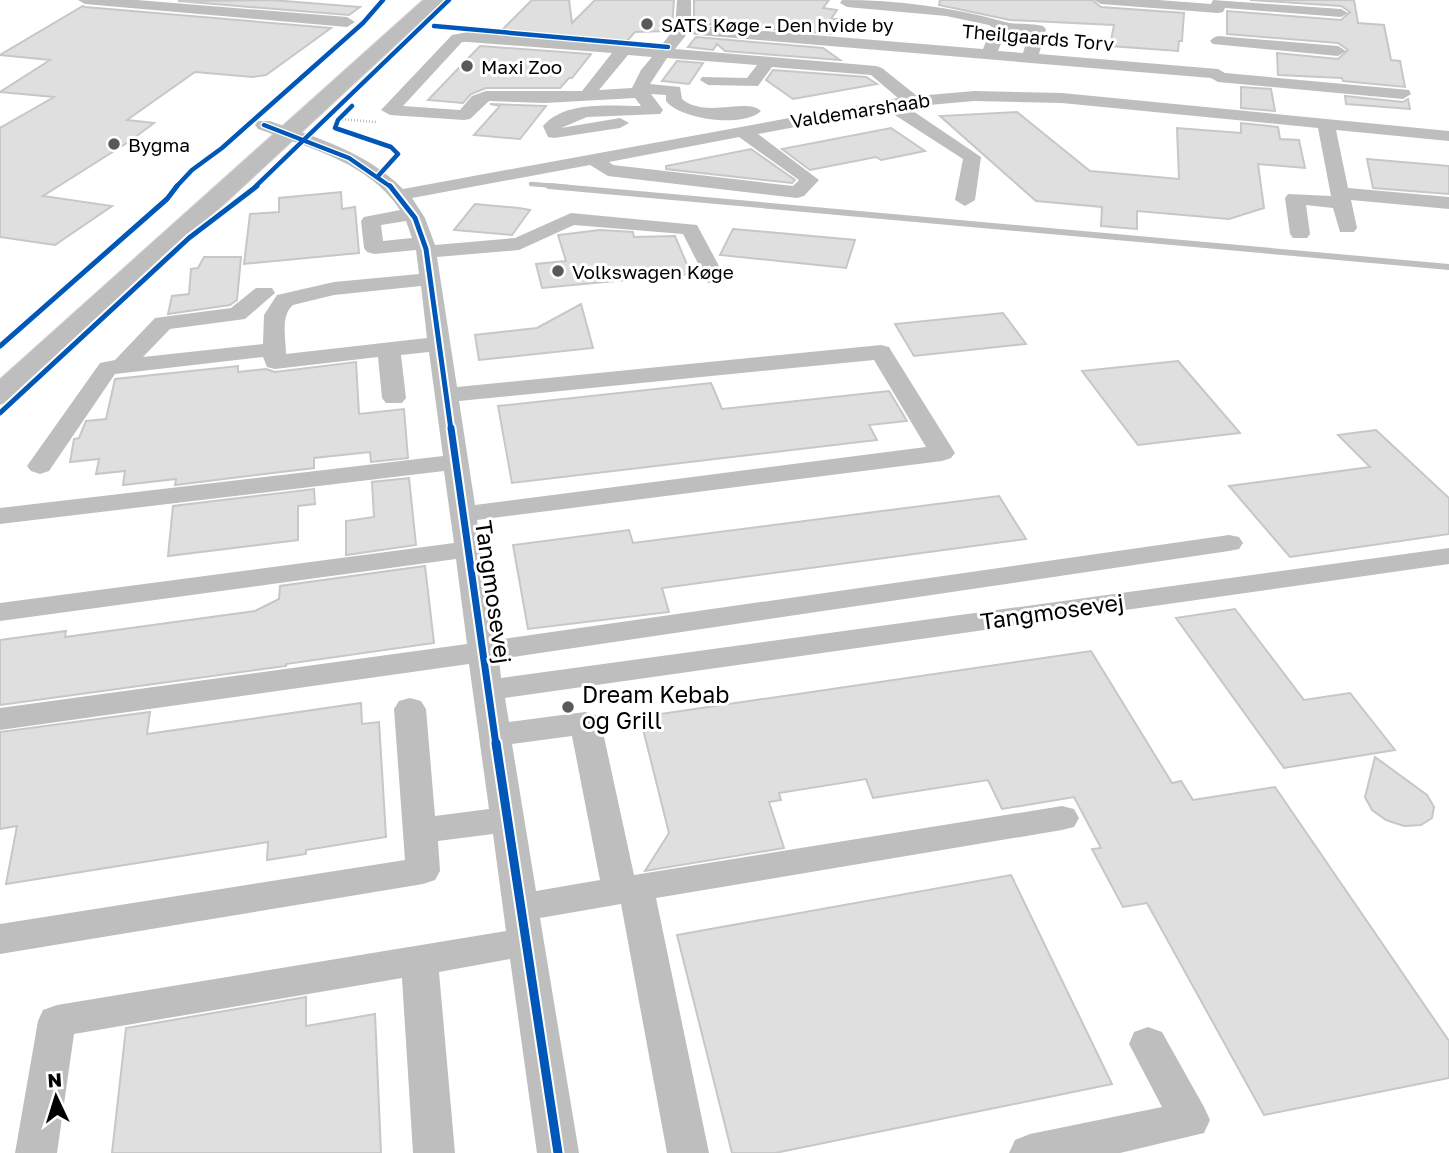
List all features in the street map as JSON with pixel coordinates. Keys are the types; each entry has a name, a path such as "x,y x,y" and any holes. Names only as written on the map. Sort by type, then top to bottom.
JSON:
{"main road":[{"path":"0,396 174,235 405,0"},
{"path":"0,362 435,0"}],"street":[{"path":"85,0 347,22"},
{"path":"264,15 285,0"},
{"path":"641,91 649,70 670,57 683,29 683,0 671,0"},
{"path":"1101,0 1218,4 1341,13"},
{"path":"1218,4 1219,114"},
{"path":"850,18 946,12 983,19 1000,26 1038,29 1030,57"},
{"name":"Theilgaards Torv","path":"683,29 815,35 850,18 989,54 1218,71"},
{"path":"989,54 1000,26"},
{"path":"384,116 457,38 624,49 670,57 765,65 876,71 912,101"},
{"path":"1217,41 1338,51"},
{"path":"591,96 590,91 624,49"},
{"path":"1117,53 1218,71 1403,94"},
{"path":"708,80 752,83 765,65"},
{"path":"641,91 671,125"},
{"path":"384,116 464,115 486,96 545,98 674,91 674,101 681,110 715,115 769,117"},
{"name":"Valdemarshaab","path":"427,258 374,248 371,221 406,205 593,158 640,149 671,125 741,130 769,117 912,101 1025,96 1449,136"},
{"path":"881,105 972,157 965,200"},
{"path":"620,124 562,133 554,133 551,125 562,116 587,112 631,113 671,125"},
{"path":"1326,125 1347,228"},
{"name":"Tangmosevej","path":"277,130 379,175 406,205 427,258 488,690 558,1153"},
{"path":"593,158 608,170 797,192 810,180 741,130"},
{"path":"1406,132 1413,153"},
{"path":"640,149 669,177"},
{"path":"1300,234 1295,198 1449,203"},
{"path":"439,344 275,362 276,311 285,300 326,291 427,258 519,244 571,219 690,229 715,279"},
{"path":"122,366 163,323 237,314 264,293"},
{"path":"40,466 108,368 275,349"},
{"path":"389,349 394,398"},
{"path":"447,395 881,352 942,453 463,514"},
{"path":"0,516 456,462"},
{"name":"Tangmosevej","path":"483,652 1229,543"},
{"path":"0,612 468,549"},
{"name":"Tangmosevej","path":"488,690 1449,556"},
{"path":"0,719 483,652"},
{"path":"0,939 423,871 410,709"},
{"path":"495,735 586,723 628,889 688,1153"},
{"path":"36,1153 57,1021 419,960 628,889 1062,818"},
{"path":"420,831 508,819"},
{"path":"419,960 434,1153"},
{"path":"1030,1153 1190,1120 1148,1044"}],"path":[{"path":"335,128 339,119 349,109"},
{"path":"339,119 384,116"}],"building":[{"path":"271,0 360,7 349,15 178,1"},
{"path":"532,0 569,0 572,23 595,0 674,0 672,27 669,31 635,32 627,41 500,32"},
{"path":"694,0 829,0 823,8 837,10 831,19 840,19 832,34 694,23"},
{"path":"940,0 1092,0 1101,7 1184,13 1182,41 1179,41 1178,51 1110,46 1114,25 1010,20 939,5"},
{"path":"1250,0 1354,0 1358,23 1384,25 1391,60 1400,61 1405,87 1343,81 1342,78 1278,75 1277,53 1338,59 1348,50 1338,43 1227,34 1227,11 1341,20 1350,12 1341,6"},
{"path":"83,6 331,28 266,75 253,77 195,72 127,120 154,123 43,196 112,206 55,245 0,237 0,128 54,97 0,92 50,60 0,55"},
{"path":"696,37 823,48 840,60 725,51 717,44 713,50 688,47"},
{"path":"480,46 591,54 572,78 560,88 486,88 471,94 463,103 428,100"},
{"path":"677,61 703,63 689,84 662,81"},
{"path":"773,70 866,77 877,84 793,99 766,80"},
{"path":"1241,87 1271,89 1275,111 1241,108"},
{"path":"1345,96 1403,102 1408,99 1410,109 1346,104"},
{"path":"490,104 546,106 520,139 474,135 500,106"},
{"path":"1017,112 1090,171 1179,179 1177,128 1241,133 1241,123 1278,127 1280,139 1299,140 1305,168 1258,164 1264,208 1229,219 1137,211 1137,229 1101,226 1102,207 1036,201 940,116"},
{"path":"891,128 925,151 810,170 782,149"},
{"path":"751,149 795,180 792,183 666,169 666,166"},
{"path":"1367,159 1449,166 1449,194 1373,188"},
{"path":"341,192 342,209 355,207 359,253 244,264 250,214 279,212 279,198"},
{"path":"475,204 530,210 512,235 454,230"},
{"path":"733,229 855,240 846,268 720,255"},
{"path":"600,230 633,232 634,237 675,236 691,274 542,288 536,264 566,261 558,235"},
{"path":"204,257 241,257 237,300 230,305 168,314 172,296 189,294 191,269 198,268"},
{"path":"581,304 593,348 479,360 475,335 537,328"},
{"path":"1003,313 1026,344 914,356 895,324"},
{"path":"1178,361 1240,433 1138,445 1082,371"},
{"path":"356,362 359,414 404,409 408,458 371,462 370,452 314,458 314,468 175,485 176,479 123,485 125,471 96,474 99,459 70,462 74,439 79,438 86,421 106,419 115,379 238,366 238,372 266,369 275,372"},
{"path":"711,383 722,409 889,391 907,421 869,425 877,440 512,483 498,406"},
{"path":"1376,430 1449,498 1449,534 1290,557 1229,486 1370,467 1338,435"},
{"path":"409,478 416,545 346,555 346,521 374,517 372,482"},
{"path":"314,489 315,504 298,506 298,540 168,556 173,506"},
{"path":"999,496 1026,539 662,588 669,612 528,629 513,545 629,530 633,543"},
{"path":"425,566 434,643 0,705 0,640 66,631 65,637 255,611 279,599 280,586"},
{"path":"1235,609 1304,700 1350,693 1395,750 1284,768 1176,618"},
{"path":"1091,651 1172,783 1181,781 1193,800 1275,787 1449,1041 1449,1078 1264,1115 1147,903 1123,907 1092,849 1101,848 1074,797 1002,809 988,780 873,798 866,779 779,793 781,800 769,802 784,848 645,871 669,833 640,717"},
{"path":"361,703 362,724 379,722 386,837 306,850 306,854 267,860 268,842 6,884 17,826 0,829 0,732 150,712 147,734"},
{"path":"1375,757 1427,795 1434,807 1432,818 1421,825 1404,826 1386,820 1372,810 1365,797"},
{"path":"1011,875 1112,1084 775,1153 732,1153 677,935"},
{"path":"306,997 306,1026 375,1014 381,1153 112,1153 126,1028"}],"waterway":[{"path":"531,184 568,187"},
{"path":"549,186 1449,267"}],"cycle path":[{"path":"0,346 167,199 192,170 222,148 363,23 383,0"},
{"path":"0,413 189,238 250,192 449,0"},
{"path":"434,26 668,47"},
{"path":"352,106 338,120 335,128 391,147 398,154 379,175"},
{"path":"264,125 349,158 387,183 403,199 415,218 426,249 488,690 558,1153"}],"place":[{"name":"SATS Køge - Den hvide by","path":"647,24"},
{"name":"Maxi Zoo","path":"467,66"},
{"name":"Bygma","path":"114,144"},
{"name":"Volkswagen Køge","path":"558,271"},
{"name":"Dream Kebab og Grill","path":"568,707"}]}
